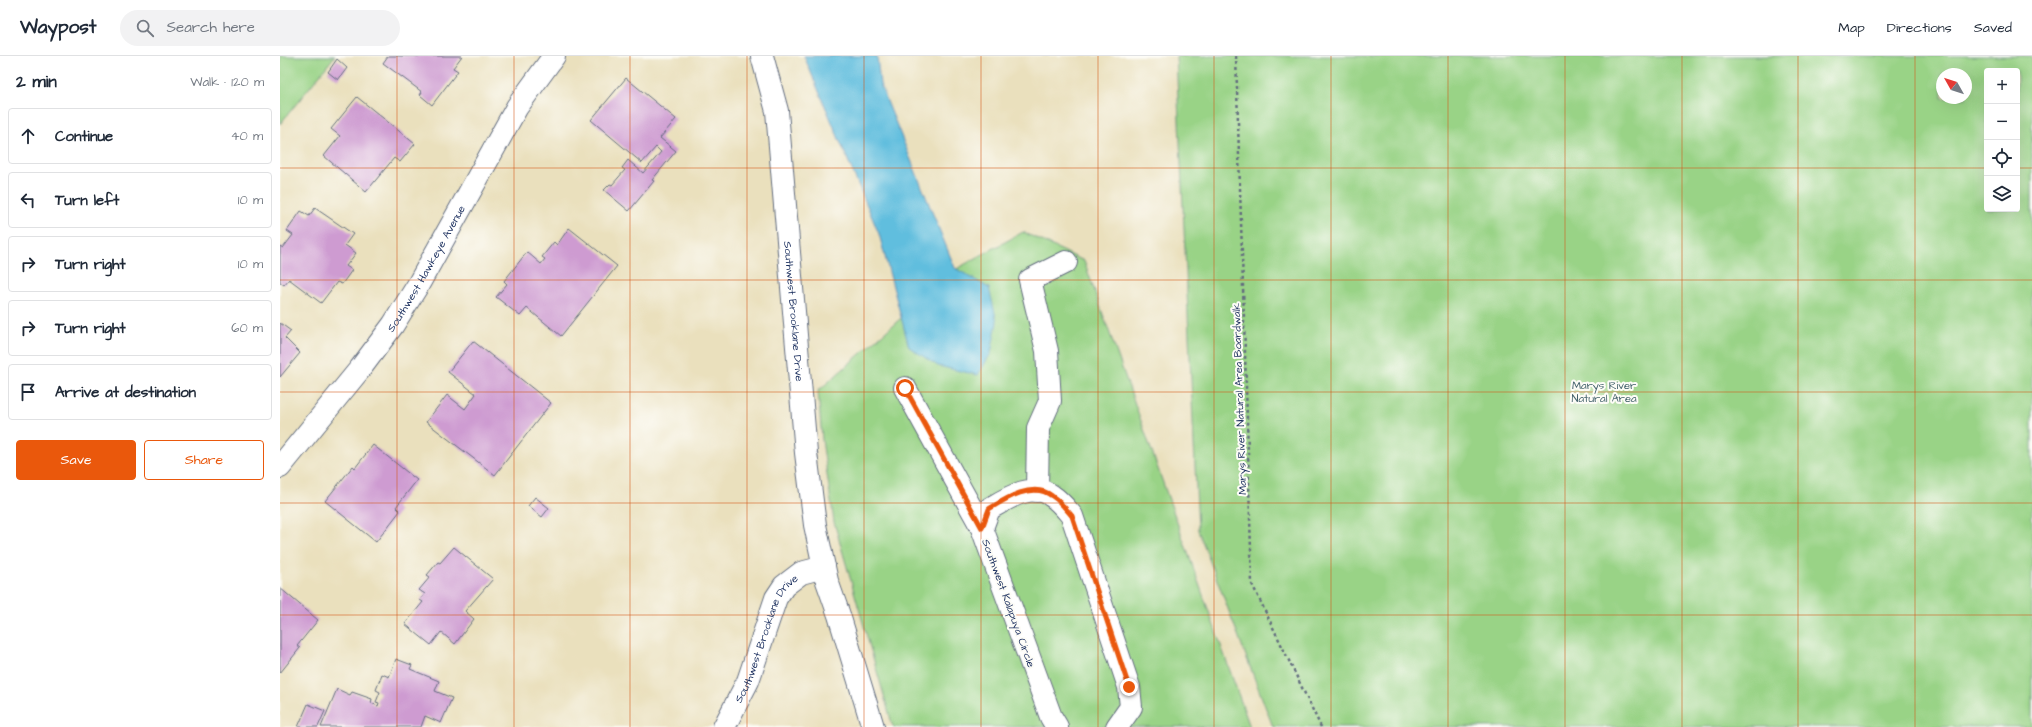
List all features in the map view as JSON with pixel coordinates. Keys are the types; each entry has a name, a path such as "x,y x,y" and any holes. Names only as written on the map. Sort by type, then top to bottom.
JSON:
{"street":[{"name":"Southwest Hawkeye Avenue","path":"280,467 360,370 393,325 418,286 517,107 554,56"},
{"name":"Southwest Brooklane Drive","path":"762,56 778,111 806,453 815,525 824,567 873,727"},
{"path":"1037,491 1038,428 1050,401 1047,351 1030,280 1066,262"},
{"path":"905,388 982,528"},
{"name":"Southwest Kalapuya Circle","path":"1057,727 1051,717 982,528 989,509 1015,494 1037,491 1052,495 1072,516 1129,687 1131,707 1117,727"},
{"name":"Southwest Brooklane Drive","path":"724,727 748,681 776,598 784,586 801,573 824,567"}],"path":[{"name":"Marys River Natural Area Boardwalk","path":"1236,56 1252,584 1321,727"}],"green space":[{"path":"280,56 335,56 280,124"},
{"name":"Marys River Natural Area","path":"1176,56 2032,56 2032,727 1273,727 1198,530"},
{"path":"1023,232 1084,261 1250,727 893,727 834,522 822,440 818,391 958,268"}],"water":[{"path":"804,56 877,56 880,84 955,268 989,288 997,322 991,353 978,375 938,366 909,347 879,234"}],"building":[{"path":"388,56 462,56 453,68 458,71 432,105 420,95 422,92 383,63"},
{"path":"337,59 347,68 338,80 328,72"},
{"path":"626,78 676,119 660,138 676,151 629,211 604,190 610,184 612,185 625,170 622,168 628,160 643,173 661,152 656,147 642,163 591,120"},
{"path":"357,97 415,144 400,162 394,158 366,192 324,156 340,136 331,129"},
{"path":"315,208 353,234 345,245 356,253 346,266 352,270 342,284 337,282 321,303 289,279 284,285 280,282 280,246 283,248 293,235 287,231 301,211 309,216"},
{"path":"569,228 617,266 561,336 527,308 520,316 496,297 507,284 504,281 527,252 541,264 545,259 542,257 554,242 557,245"},
{"path":"280,323 291,331 285,338 300,353 280,377"},
{"path":"473,341 551,403 495,475 426,422 447,395 465,409 476,394 448,372"},
{"path":"373,445 417,480 396,507 400,511 376,542 325,501 353,466 355,468"},
{"path":"535,497 549,508 542,517 528,506"},
{"path":"454,547 493,579 465,611 474,619 455,644 441,632 431,645 405,624 423,602 420,600 425,594 419,590 430,577 427,575"},
{"path":"280,588 318,620 297,646 300,648 280,673"},
{"path":"396,659 412,665 410,669 439,681 435,691 452,698 441,723 425,716 421,727 321,727 337,689 350,695 352,692 372,699 371,703 378,706 379,703 376,702 380,692 376,690 382,674 389,677"},
{"path":"308,704 325,711 318,727 298,727"}],"route":[{"path":"905,388 982,528 989,509 1015,494 1037,491 1052,495 1072,516 1129,687"}]}
